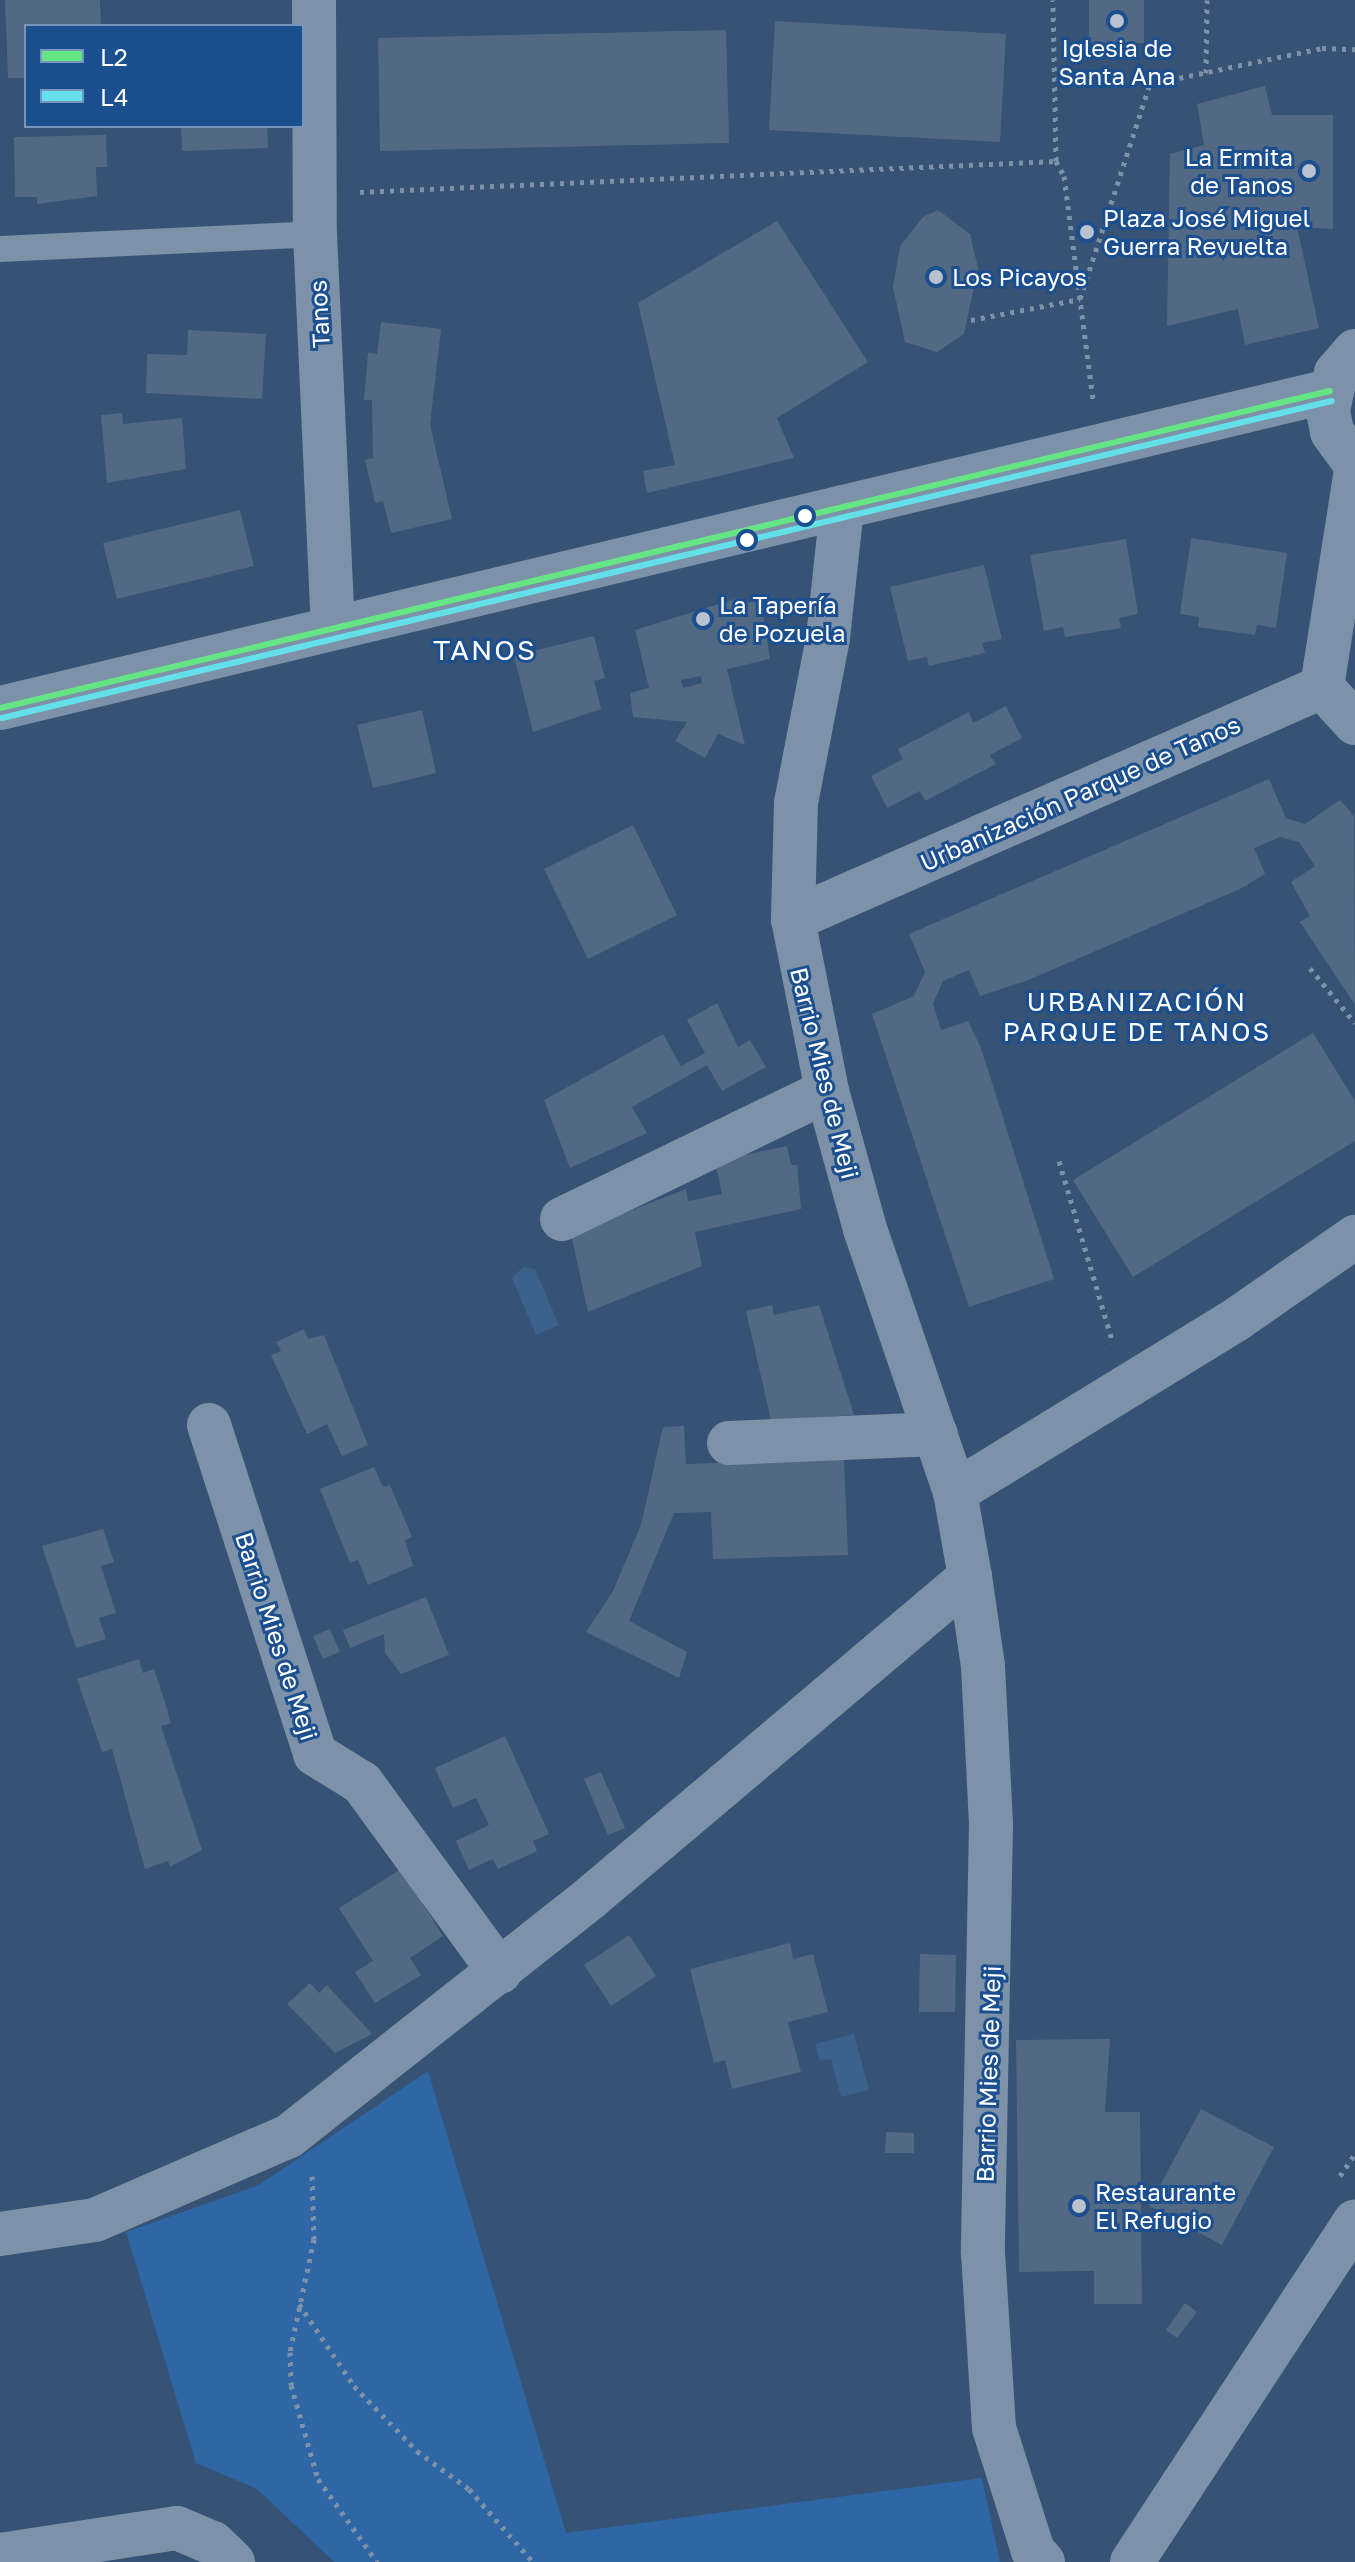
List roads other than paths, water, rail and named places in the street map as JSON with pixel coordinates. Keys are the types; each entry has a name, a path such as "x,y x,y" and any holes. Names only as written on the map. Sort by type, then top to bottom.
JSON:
{"street":[{"name":"Tanos","path":"314,0 315,214 333,628"},
{"path":"1355,351 1330,391 1332,432 1355,464"},
{"path":"0,708 1330,391"},
{"path":"1355,476 1322,687 1355,723"},
{"name":"Barrio Mies de Meji","path":"842,507 828,638 796,803 793,919 827,1091 865,1229 955,1492 970,1577 983,1666 991,1824 983,2253 994,2428 1033,2551 1043,2562"},
{"name":"Urbanización Parque de Tanos","path":"793,919 1322,687"},
{"path":"562,1219 827,1091"},
{"path":"955,1492 1126,1386 1355,1237"},
{"name":"Barrio Mies de Meji","path":"209,1425 315,1754 362,1783 500,1972"},
{"path":"729,1443 936,1434"},
{"path":"0,2234 95,2220 289,2136 500,1972 970,1577"},
{"path":"1132,2562 1355,2221"},
{"path":"0,2555 177,2528 213,2543 233,2562"}],"lane":[{"path":"0,249 315,214"}],"place":[{"name":"Iglesia de Santa Ana","path":"1117,21"},
{"name":"La Ermita de Tanos","path":"1309,171"},
{"name":"Plaza José Miguel Guerra Revuelta","path":"1087,232"},
{"name":"Los Picayos","path":"936,277"},
{"name":"La Tapería de Pozuela","path":"703,619"},
{"name":"Restaurante El Refugio","path":"1079,2206"}],"district":[{"name":"TANOS","path":"485,650"},
{"name":"URBANIZACIÓN PARQUE DE TANOS","path":"1137,1017"}]}
